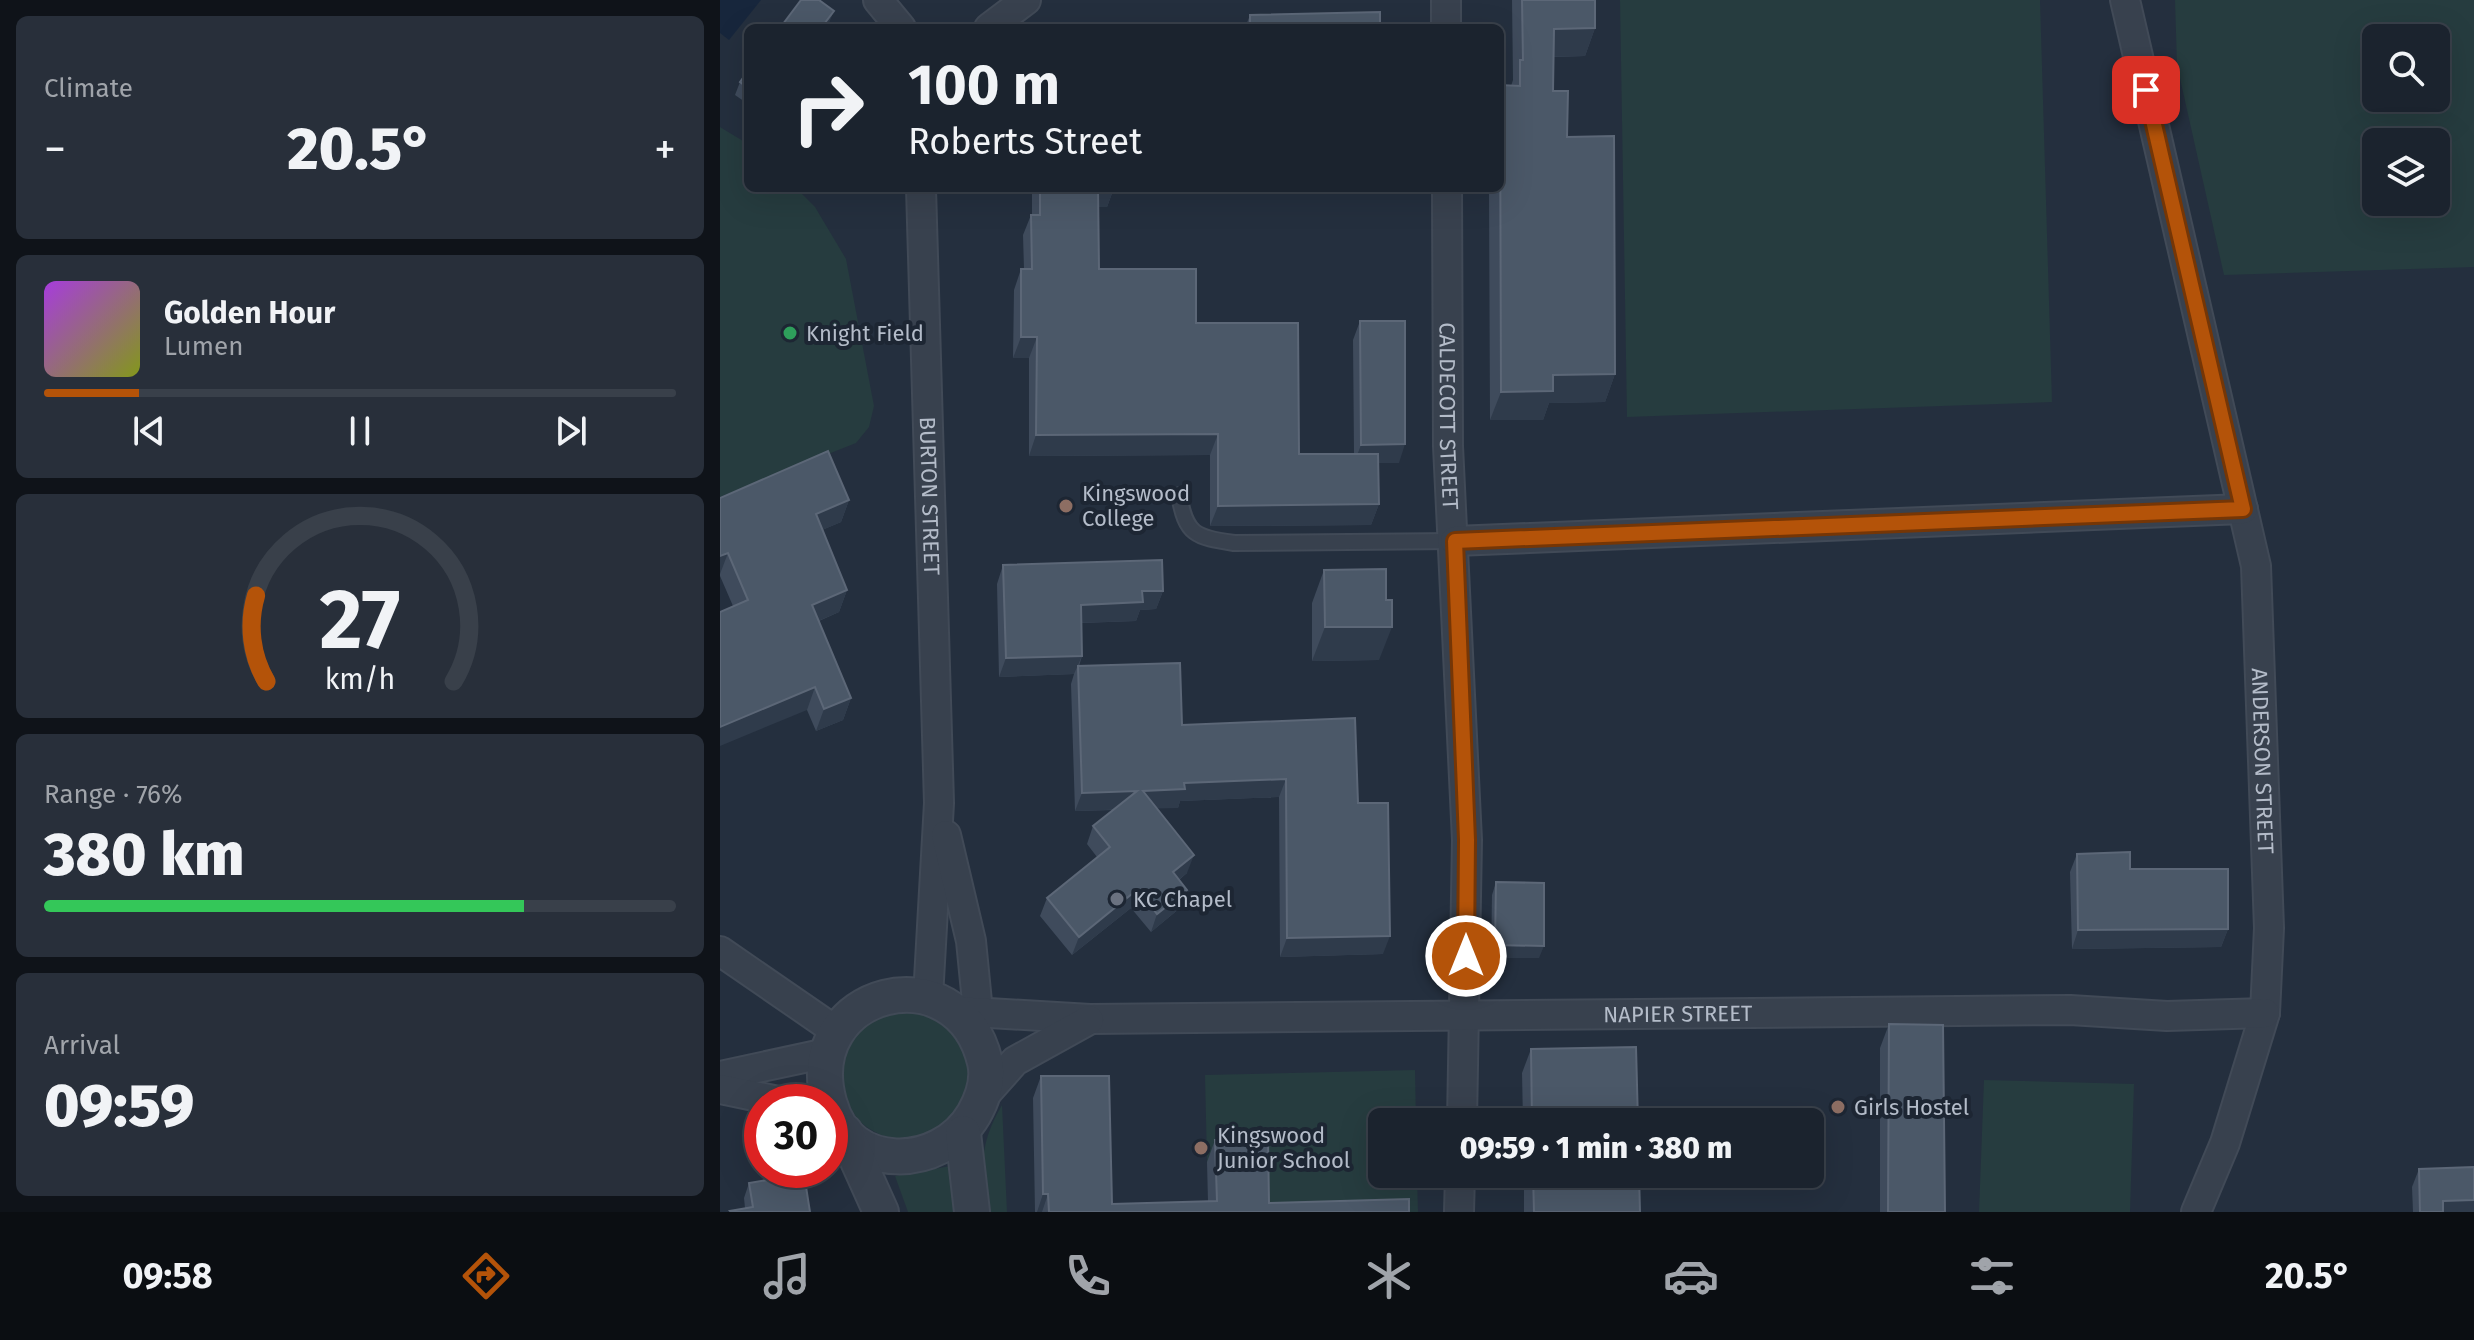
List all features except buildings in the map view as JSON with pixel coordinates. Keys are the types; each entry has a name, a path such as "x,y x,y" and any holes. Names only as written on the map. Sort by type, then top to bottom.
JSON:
{"street":[{"path":"878,0 898,24"},
{"path":"994,24 1026,0"},
{"path":"1446,0 1446,24"},
{"name":"ANDERSON STREET","path":"2125,0 2256,566 2269,928 2265,1013 2225,1143 2196,1212"},
{"name":"BURTON STREET","path":"921,192 939,803 954,1007"},
{"name":"CALDECOTT STREET","path":"1447,192 1448,446 1455,541 1467,840 1463,1108"},
{"path":"1455,541 2243,509"},
{"name":"BURTON STREET","path":"939,803 971,941 954,1007"},
{"path":"720,951 832,1042"},
{"path":"824,1084 832,1042 856,1010 874,999 902,993 954,1007 975,1034 986,1065 984,1096 963,1133 940,1149 917,1156 889,1156 865,1147 848,1128"},
{"name":"NAPIER STREET","path":"954,1007 1090,1019 2070,1010 2167,1016 2265,1013"},
{"name":"NAPIER STREET","path":"984,1096 1015,1061 1090,1019"},
{"path":"720,1076 832,1042"},
{"path":"720,1089 744,1094"},
{"path":"963,1133 972,1212"},
{"path":"848,1143 881,1212"},
{"path":"1459,1212 1460,1188"}],"lane":[{"path":"1179,495 1184,521 1204,538 1249,543 1455,541"}],"green space":[{"path":"1620,0 2040,0 2052,402 1627,417"},
{"path":"2175,0 2474,0 2474,267 2224,275 2177,65"},
{"name":"Knight Field","path":"720,127 744,142 744,192 800,192 815,207 846,259 874,406 869,427 856,443 720,497"},
{"path":"892,1012 916,1012 940,1022 957,1039 967,1063 967,1087 957,1111 940,1128 916,1138 892,1138 868,1128 848,1105 848,1084 841,1084 841,1063 851,1039 868,1022"},
{"path":"1415,1070 1416,1108 1368,1108 1368,1188 1417,1188 1418,1212 1261,1212 1207,1162 1205,1075"},
{"path":"1984,1080 2134,1084 2130,1212 1979,1212"},
{"path":"1002,1105 1007,1212 986,1212 983,1182 985,1145"},
{"path":"956,1165 957,1212 908,1212 895,1176"}],"water":[{"path":"720,0 761,0 729,40 720,33"}],"place":[{"name":"Knight Field","path":"790,333"},
{"name":"Kingswood College","path":"1066,506"},
{"name":"KC Chapel","path":"1117,899"},
{"name":"Girls Hostel","path":"1838,1107"},
{"name":"Kingswood Junior School","path":"1201,1148"}],"route":[{"path":"1466,956 1467,840 1455,541 1922,525 2243,509 2146,90"}]}
